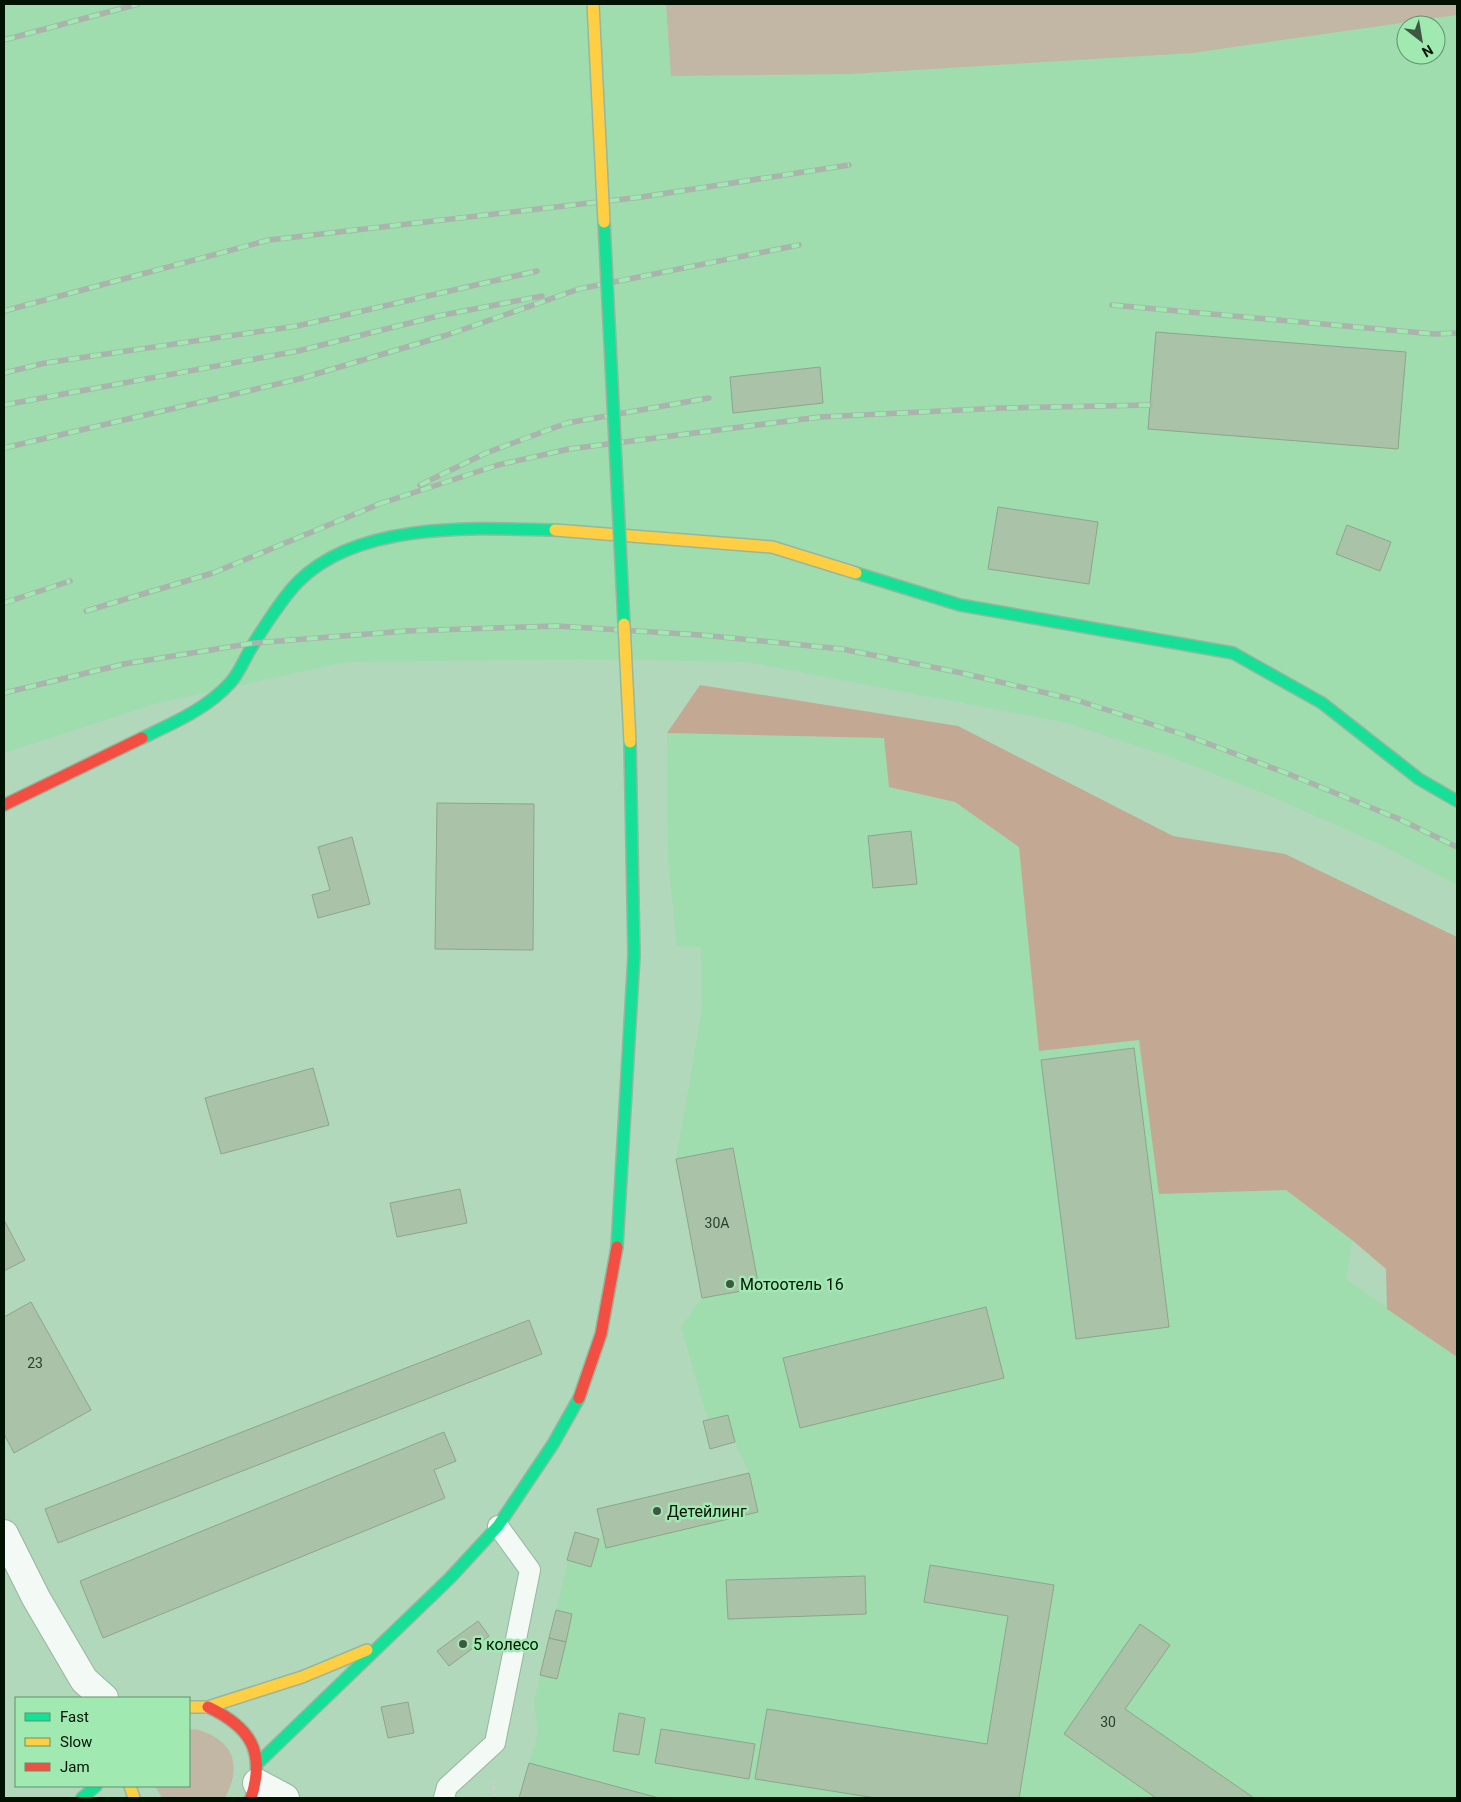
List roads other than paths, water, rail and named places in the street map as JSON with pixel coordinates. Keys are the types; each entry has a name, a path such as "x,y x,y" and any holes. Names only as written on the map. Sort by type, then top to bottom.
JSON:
{"main road":[{"path":"255,1782 382,1644 450,1578 498,1526 552,1444 579,1398 601,1334 617,1250 634,956 630,742 594,4"},
{"path":"4,805 196,712 231,682 254,643 298,582 327,558 380,540 453,528 571,530 772,547 960,605 1233,653 1322,703 1419,779 1457,801"},
{"path":"190,1707 208,1708 302,1677 382,1644"},
{"path":"208,1708 234,1720 249,1738 255,1782"},
{"path":"82,1798 95,1787"}],"street":[{"path":"4,1534 36,1598 84,1680 103,1697"},
{"path":"255,1782 285,1798"}],"lane":[{"path":"444,1798 447,1787 495,1743 530,1570 498,1526"}],"railway":[{"path":"4,40 138,4"},
{"path":"4,311 269,240 642,197 849,165"},
{"path":"4,448 299,379 447,335 579,289 799,245"},
{"path":"4,373 45,363 297,326 537,271"},
{"path":"4,405 298,351 438,316 542,296"},
{"path":"1112,305 1434,334 1457,333"},
{"path":"420,485 486,453 567,423 709,398"},
{"path":"379,504 498,465 569,449 820,417 1002,408 1150,405"},
{"path":"86,611 213,573 384,502"},
{"path":"4,603 70,581"},
{"path":"4,693 124,664 254,643 406,631 557,626 701,635 842,649 962,673 1076,700 1185,735 1286,773 1399,819 1457,847"}],"place":[{"name":"Мотоотель 16","path":"730,1284"},
{"name":"Детейлинг","path":"657,1511"},
{"name":"5 колесо","path":"463,1644"}]}
